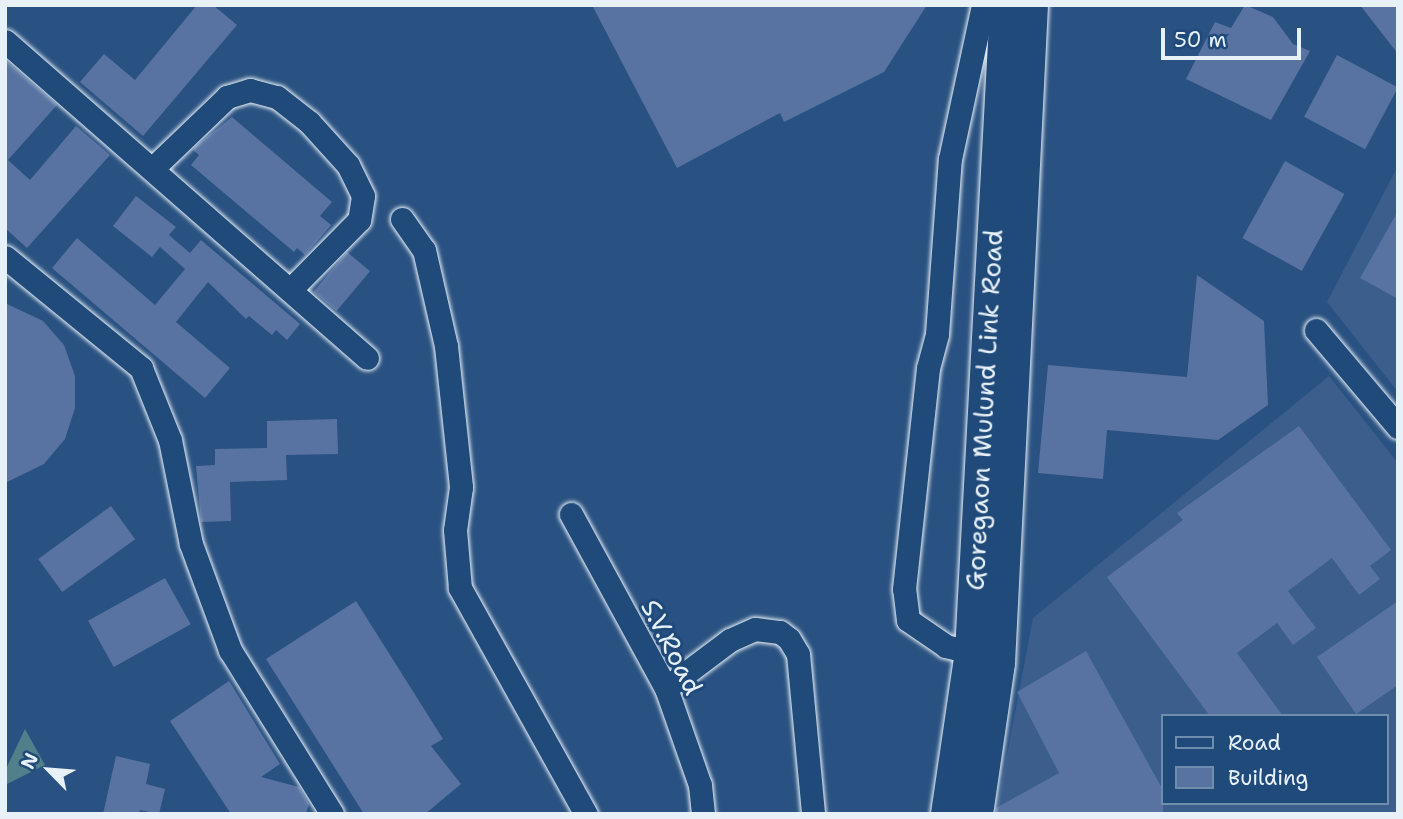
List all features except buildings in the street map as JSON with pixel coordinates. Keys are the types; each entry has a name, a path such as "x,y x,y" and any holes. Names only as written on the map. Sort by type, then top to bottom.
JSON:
{"main road":[{"name":"Goregaon Mulund Link Road","path":"977,814 999,663 988,580 1006,5"},
{"name":"Goregaon Mulund Link Road","path":"947,814 971,652 988,580 1032,5"}],"street":[{"path":"971,652 946,646 908,620 904,589 927,379 937,334 950,159 983,5"},
{"path":"5,41 153,168 366,358"},
{"path":"153,168 227,97 250,90 277,97 309,122 348,165 363,196 359,220 290,289"},
{"path":"402,219 424,250 446,346 461,487 455,530 460,588 586,814"},
{"path":"5,257 141,368 170,440 191,544 230,650 332,814"},
{"path":"1316,330 1398,426"},
{"name":"S.V.Road","path":"570,514 666,688 700,785 704,814"},
{"path":"666,688 730,640 755,629 780,632 789,639 798,654 813,814"}],"shaded area":[{"path":"1398,166 1398,392 1327,302"},
{"path":"1329,376 1398,463 1398,814 996,814 1033,618"}],"green space":[{"path":"25,729 45,765 5,785 5,771"}]}
